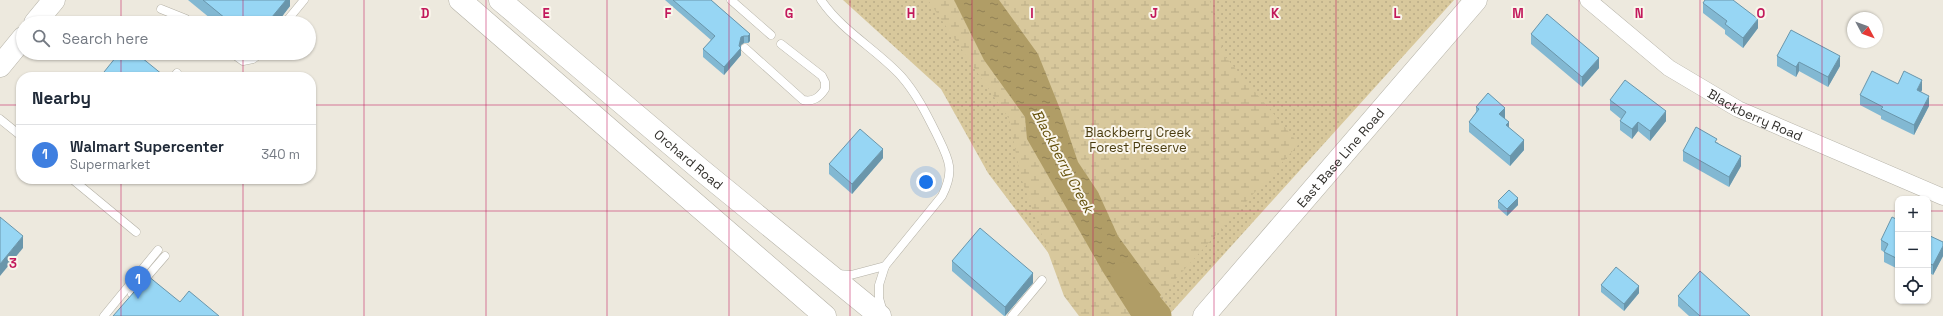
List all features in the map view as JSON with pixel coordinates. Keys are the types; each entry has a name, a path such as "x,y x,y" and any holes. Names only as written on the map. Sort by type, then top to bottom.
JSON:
{"main road":[{"path":"41,16 54,0"},
{"path":"460,0 810,306"},
{"name":"Orchard Road","path":"500,0 700,170 880,316"},
{"name":"East Base Line Road","path":"1210,310 1476,0"},
{"path":"0,66 16,47"}],"street":[{"name":"Blackberry Road","path":"1588,0 1669,68 1738,109 1941,191"}],"lane":[{"path":"291,16 304,0"},
{"path":"731,0 771,36"},
{"path":"821,0 838,22 900,75 910,87 918,99 948,158 950,170 948,183 942,196 885,266 879,285 879,298 884,316"},
{"path":"161,9 178,16"},
{"path":"745,48 803,100 810,102 825,89 825,82 822,76 781,44"},
{"path":"0,119 16,132"},
{"path":"78,184 136,232"},
{"path":"104,316 158,250"},
{"path":"114,316 165,256"},
{"path":"823,269 836,274 851,275 885,266"},
{"path":"1012,316 1042,280"}],"green space":[{"name":"Blackberry Creek Forest Preserve","path":"843,0 1454,0 1168,316 1096,316 988,173 941,89"},
{"path":"928,0 954,0 984,60 1025,117 1027,139 1103,272 1131,316 1079,316 1064,296 1021,178 1009,119"},
{"path":"999,0 1210,0 1224,55 1299,144 1161,295 1118,236 1098,192 1078,162 1060,109"}],"water":[{"path":"954,0 999,0 1038,54 1060,109 1078,162 1098,192 1118,236 1161,295 1142,316 1131,316 1103,272 1027,139 1025,117 984,60"}],"building":[{"path":"203,0 286,0 273,16 222,16"},
{"path":"673,0 711,0 750,34 748,36 741,37 739,46 741,48 724,67 703,49 715,36"},
{"path":"1705,0 1733,0 1758,19 1743,38 1725,24 1727,21 1703,3"},
{"path":"1547,14 1599,58 1582,77 1531,34"},
{"path":"1791,30 1840,56 1828,77 1799,62 1796,67 1777,56"},
{"path":"114,60 145,60 159,72 104,72"},
{"path":"1872,71 1898,84 1904,71 1922,80 1917,90 1929,96 1914,125 1881,109 1883,107 1860,95"},
{"path":"1625,80 1666,111 1650,131 1638,122 1632,129 1620,121 1626,112 1610,100"},
{"path":"1488,93 1505,108 1499,114 1509,122 1506,125 1524,140 1510,156 1469,122 1479,109 1476,107"},
{"path":"1696,127 1717,139 1715,142 1741,156 1729,177 1683,151"},
{"path":"860,129 883,149 852,184 829,164"},
{"path":"1509,190 1518,198 1507,209 1498,201"},
{"path":"0,217 23,236 0,264"},
{"path":"1892,217 1895,218 1895,258 1884,252 1888,244 1881,240"},
{"path":"980,228 1033,273 1005,307 952,261"},
{"path":"1931,236 1943,242 1943,246 1933,265 1931,264"},
{"path":"1616,267 1639,286 1624,304 1601,285"},
{"path":"1700,271 1750,316 1700,316 1678,296"},
{"path":"148,276 180,302 189,291 219,316 113,316"}],"waterway":[{"name":"Blackberry Creek","path":"1125,277 1157,316"}],"place":[{"name":"Walmart Supercenter","path":"138,299"}]}
